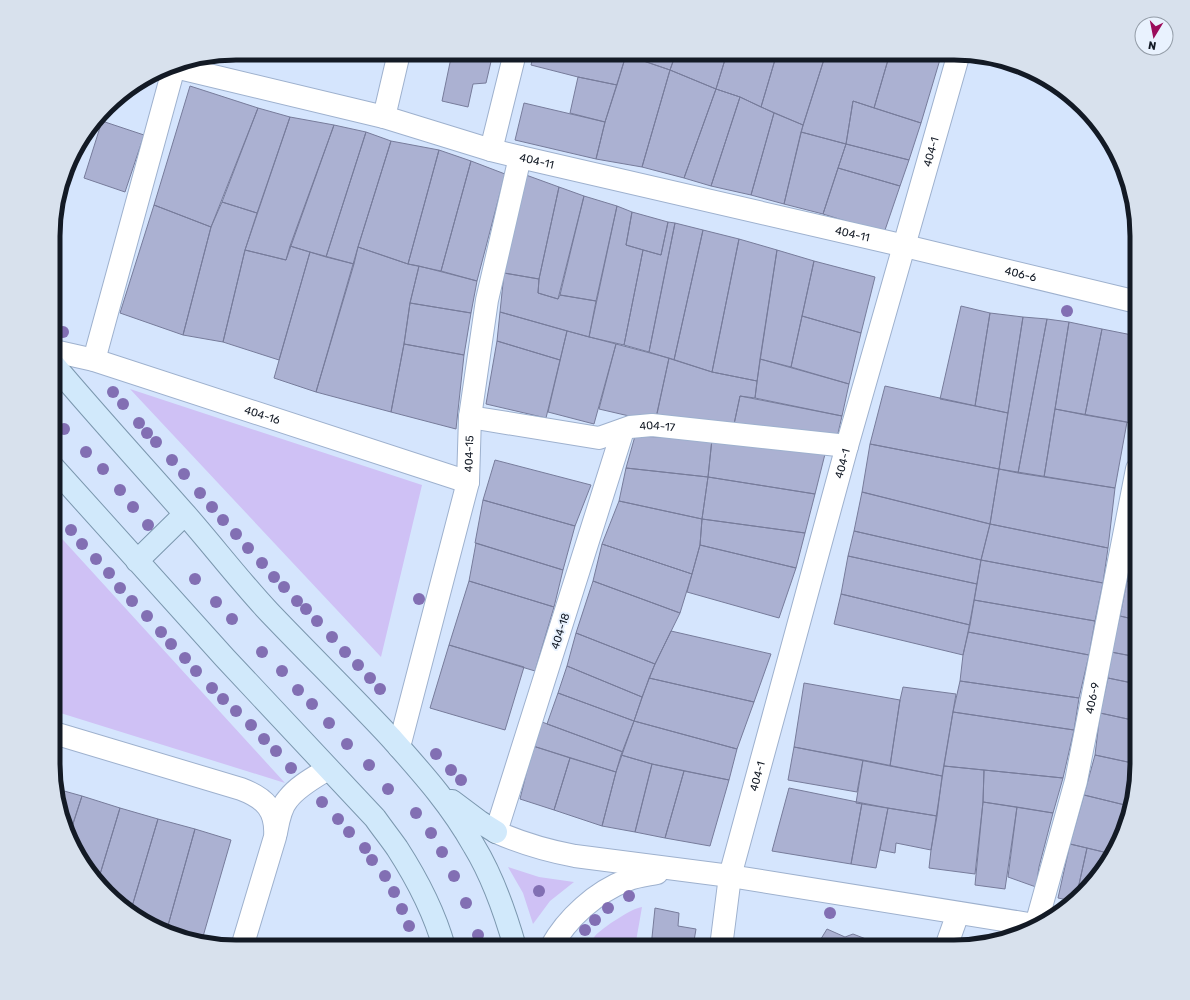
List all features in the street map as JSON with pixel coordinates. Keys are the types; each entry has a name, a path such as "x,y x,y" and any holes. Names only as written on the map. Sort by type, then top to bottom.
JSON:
{"main road":[{"path":"60,372 268,611 355,698 436,789 456,816 488,872 513,940"},
{"path":"60,475 225,658 375,818 397,847 430,906 442,940"},
{"path":"138,561 185,514"},
{"path":"436,789 496,832"}],"street":[{"path":"384,117 397,60"},
{"path":"491,150 513,60"},
{"name":"404-1","path":"722,940 730,876 847,446 905,246 955,60"},
{"name":"404-11","path":"182,68 384,117 491,150 905,246"},
{"path":"94,360 171,72"},
{"name":"404-15","path":"399,747 468,482 470,417 487,300 520,157"},
{"name":"406-6","path":"905,246 1130,300"},
{"name":"404-16","path":"60,352 94,360 468,482"},
{"name":"404-17","path":"470,417 598,438 630,427 652,425 847,446"},
{"name":"404-18","path":"496,832 623,430"},
{"name":"406-9","path":"1038,919 1076,781 1130,506"},
{"path":"60,735 251,792 268,806 273,814 275,837"},
{"path":"244,940 280,816 288,799 299,788 328,769"},
{"path":"496,832 552,852 575,856 730,876 1028,924"},
{"path":"556,940 574,916 597,896 608,889 628,879 674,869"},
{"path":"948,940 958,913"}],"shaded area":[{"path":"130,389 422,485 381,657"},
{"path":"60,537 285,783 60,713"},
{"path":"508,867 539,877 574,882 550,901 533,924 523,893"},
{"path":"642,907 636,940 592,940 604,928 637,908"}],"building":[{"path":"451,60 491,60 486,83 473,84 468,107 442,101"},
{"path":"532,60 624,60 617,85 531,65"},
{"path":"624,60 641,60 670,70 642,167 596,159 605,122"},
{"path":"641,60 674,60 670,70"},
{"path":"674,60 725,60 716,89 670,70"},
{"path":"725,60 775,60 761,107 740,97 716,89"},
{"path":"775,60 824,60 803,125 761,107"},
{"path":"824,60 888,60 874,108 853,101 846,144 801,132"},
{"path":"888,60 940,60 921,123 874,108"},
{"path":"670,70 716,89 684,178 642,167"},
{"path":"578,77 617,85 605,122 570,113"},
{"path":"190,86 258,108 211,227 154,205"},
{"path":"716,89 740,97 711,186 684,178"},
{"path":"740,97 774,113 751,195 711,186"},
{"path":"853,101 921,123 909,160 846,144"},
{"path":"524,103 605,122 596,159 515,140"},
{"path":"258,108 290,117 257,213 222,202"},
{"path":"774,113 803,125 784,204 751,195"},
{"path":"290,117 334,125 286,260 245,250"},
{"path":"103,121 144,135 125,192 84,178"},
{"path":"334,125 366,132 326,257 290,246"},
{"path":"366,132 391,141 354,264 326,257"},
{"path":"801,132 846,144 823,214 784,204"},
{"path":"391,141 439,150 408,264 358,247"},
{"path":"846,144 909,160 900,186 838,168"},
{"path":"439,150 471,161 441,271 408,264"},
{"path":"471,161 505,174 477,281 441,271"},
{"path":"838,168 900,186 884,233 823,214"},
{"path":"526,175 559,187 539,279 504,273"},
{"path":"559,187 584,196 558,299 538,293 539,279"},
{"path":"584,196 617,206 596,301 560,295"},
{"path":"222,202 257,213 245,250 223,342 183,335 211,227"},
{"path":"154,205 211,227 183,335 120,313"},
{"path":"617,206 632,212 626,245 643,250 624,345 589,337"},
{"path":"632,212 668,222 661,255 626,245"},
{"path":"668,222 675,223 649,352 624,345 643,250 661,255"},
{"path":"675,223 703,230 674,360 649,352"},
{"path":"703,230 739,239 712,372 674,360"},
{"path":"739,239 777,250 757,381 712,372"},
{"path":"290,246 310,252 279,360 223,342 245,250 286,260"},
{"path":"358,247 408,264 419,266 410,303 391,412 316,392"},
{"path":"777,250 814,261 791,367 760,359"},
{"path":"310,252 354,264 316,392 274,378"},
{"path":"814,261 875,277 861,333 802,316"},
{"path":"419,266 477,281 471,313 410,303"},
{"path":"504,273 539,279 538,293 558,299 560,295 596,301 589,337 500,312"},
{"path":"410,303 471,313 464,355 404,344"},
{"path":"961,306 990,313 975,406 940,399"},
{"path":"500,312 567,331 560,360 497,341"},
{"path":"990,313 1023,317 1008,413 975,406"},
{"path":"802,316 861,333 849,384 791,367"},
{"path":"1023,317 1047,319 1018,473 999,469"},
{"path":"1047,319 1069,322 1044,477 1018,473"},
{"path":"1069,322 1102,329 1085,415 1055,409"},
{"path":"1102,329 1130,335 1130,423 1085,415"},
{"path":"567,331 616,344 594,424 548,412"},
{"path":"497,341 560,360 546,418 486,404"},
{"path":"404,344 464,355 456,429 391,412"},
{"path":"616,344 669,358 655,422 599,409"},
{"path":"669,358 712,372 757,381 755,398 740,396 733,429 657,414"},
{"path":"760,359 849,384 842,416 755,398"},
{"path":"885,386 1008,413 999,469 870,444"},
{"path":"740,396 842,416 836,442 733,429"},
{"path":"1055,409 1127,422 1115,488 1044,477"},
{"path":"635,436 712,439 708,477 626,468"},
{"path":"712,439 826,450 815,494 708,477"},
{"path":"870,444 999,469 990,524 862,492"},
{"path":"495,460 591,485 575,526 483,500"},
{"path":"626,468 708,477 702,519 619,501"},
{"path":"999,469 1115,488 1108,548 990,524"},
{"path":"708,477 815,494 805,533 702,519"},
{"path":"862,492 990,524 981,560 854,531"},
{"path":"483,500 575,526 563,570 475,543"},
{"path":"619,501 702,519 700,545 692,574 602,544"},
{"path":"702,519 805,533 796,568 700,545"},
{"path":"990,524 1108,548 1103,583 981,560"},
{"path":"854,531 981,560 977,584 848,556"},
{"path":"476,543 563,570 554,607 469,581"},
{"path":"602,544 692,574 680,613 593,581"},
{"path":"700,545 796,568 779,618 687,592"},
{"path":"848,556 977,584 970,625 841,594"},
{"path":"981,560 1103,583 1095,621 974,600"},
{"path":"1130,565 1130,582 1127,581"},
{"path":"469,581 554,607 535,671 449,645"},
{"path":"593,581 680,613 655,664 576,633"},
{"path":"1127,581 1130,582 1130,618 1120,616"},
{"path":"841,594 970,625 963,655 834,624"},
{"path":"974,600 1095,621 1089,655 968,632"},
{"path":"1120,616 1130,618 1130,656 1111,652"},
{"path":"671,631 771,654 754,702 649,678"},
{"path":"968,632 1089,655 1079,698 960,681 963,655"},
{"path":"576,633 655,664 642,697 567,666"},
{"path":"449,645 524,667 505,730 430,708"},
{"path":"1111,652 1130,656 1130,683 1108,678"},
{"path":"567,666 642,697 634,721 558,693"},
{"path":"649,678 754,702 737,749 634,721"},
{"path":"1108,678 1130,683 1130,719 1100,713"},
{"path":"960,681 1079,698 1074,730 953,712"},
{"path":"804,683 900,700 890,766 794,747"},
{"path":"903,687 956,694 942,776 890,766"},
{"path":"558,693 634,721 623,752 547,724"},
{"path":"953,712 1074,730 1063,778 944,766"},
{"path":"1100,713 1130,719 1130,762 1095,755"},
{"path":"634,721 737,749 729,780 652,764 621,755"},
{"path":"542,722 623,752 616,772 533,746"},
{"path":"533,746 570,758 554,810 520,799"},
{"path":"794,747 863,760 857,792 788,780"},
{"path":"621,755 652,764 635,832 602,826"},
{"path":"1095,755 1130,762 1130,776 1125,805 1084,795"},
{"path":"570,758 616,772 602,826 554,810"},
{"path":"863,760 942,776 937,816 856,803"},
{"path":"652,764 684,771 665,838 635,832"},
{"path":"944,766 984,770 983,802 975,874 929,868"},
{"path":"984,770 1063,778 1053,813 983,802"},
{"path":"684,771 729,780 710,846 665,838"},
{"path":"789,788 862,803 851,864 772,851"},
{"path":"62,790 82,796 72,828"},
{"path":"1084,795 1125,805 1117,831 1106,852 1070,844"},
{"path":"82,796 120,808 100,875 78,842 72,828"},
{"path":"983,802 1017,807 1005,889 975,885"},
{"path":"862,803 888,808 876,868 851,864"},
{"path":"1017,807 1053,813 1039,867 1036,887 1008,877"},
{"path":"120,808 158,819 132,906 100,875"},
{"path":"888,808 937,816 931,850 896,843 895,853 880,850"},
{"path":"158,819 195,829 168,926 132,906"},
{"path":"195,829 231,840 203,937 168,926"},
{"path":"1070,844 1087,848 1078,888 1066,900 1058,898"},
{"path":"1087,848 1106,852 1094,871 1078,888"},
{"path":"655,908 679,913 678,926 696,929 694,940 652,940"},
{"path":"827,929 845,937 853,934 866,939 866,940 820,940"}]}
